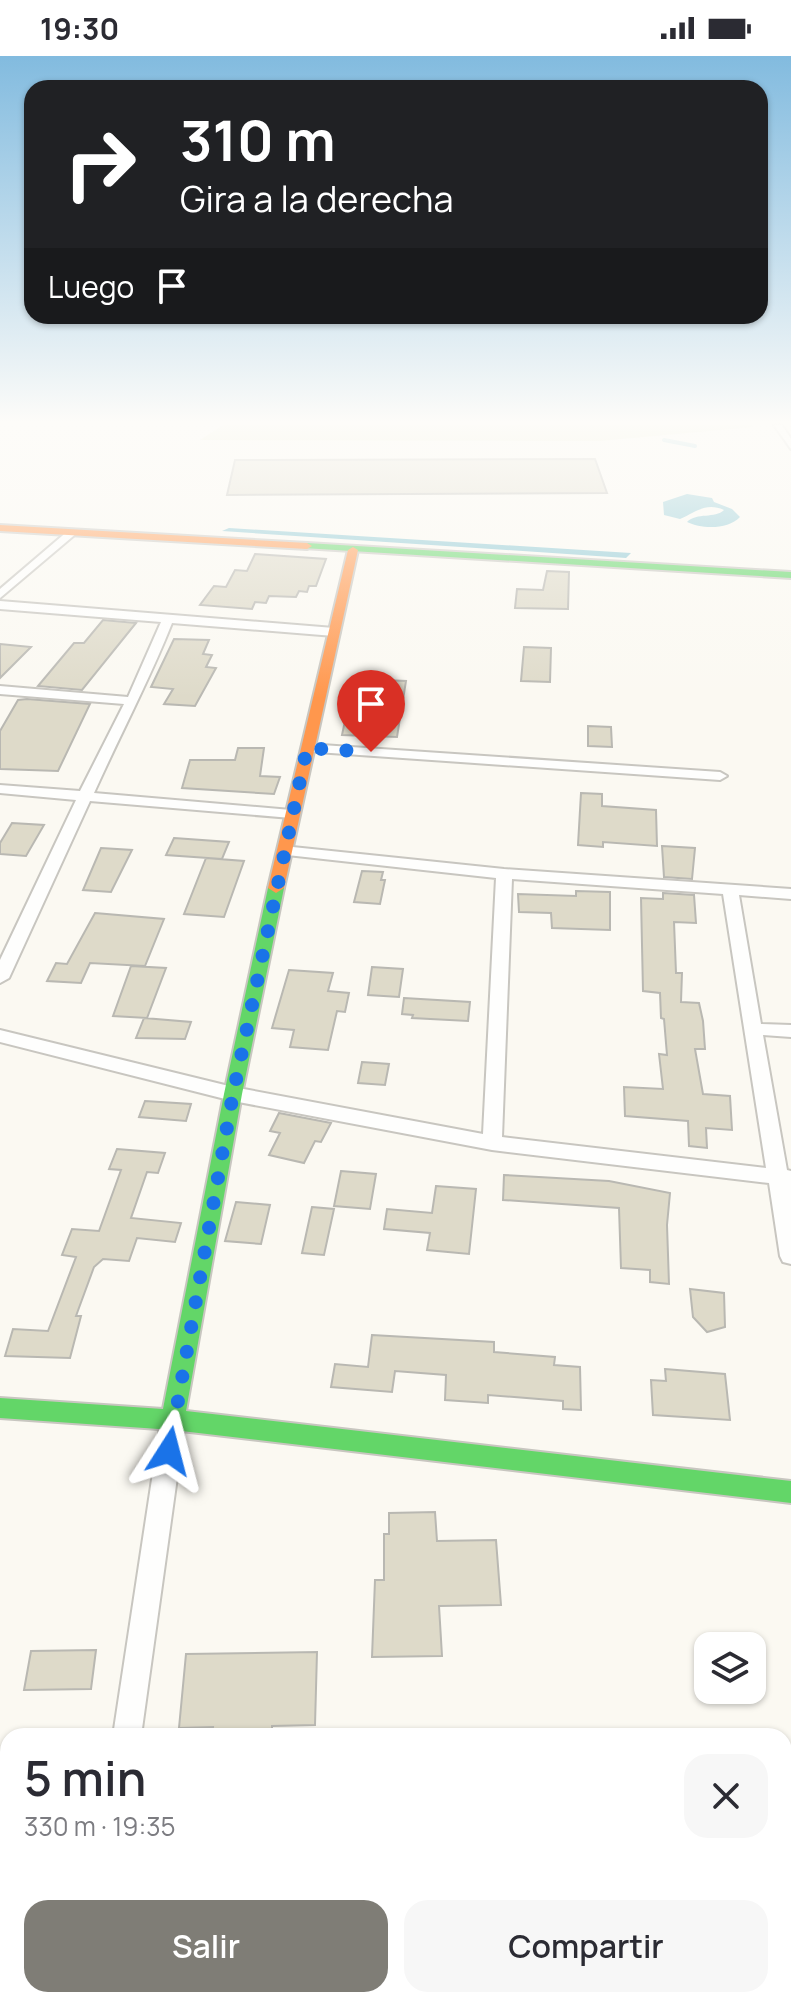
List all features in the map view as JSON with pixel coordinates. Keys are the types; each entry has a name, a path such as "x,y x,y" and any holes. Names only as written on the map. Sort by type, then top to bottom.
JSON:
{"main road":[{"path":"0,528 791,575"},
{"path":"173,1420 233,1094 283,851 353,550"},
{"path":"0,1408 173,1420 791,1492"}],"street":[{"path":"0,595 73,532"},
{"path":"0,605 167,621 334,632"},
{"path":"0,978 87,798 116,729 133,701 167,621"},
{"path":"0,690 133,701"},
{"path":"307,748 720,776"},
{"path":"0,789 291,814"},
{"path":"283,851 504,874 791,894"},
{"path":"492,1143 504,874"},
{"path":"730,890 784,1177 791,1256"},
{"path":"754,1029 791,1031"},
{"path":"0,1036 233,1094 492,1143 784,1177"},
{"path":"128,1728 173,1420"}],"water":[{"path":"696,517 740,517 722,526 707,527 687,522"},
{"path":"229,528 631,553 626,558 222,531"}],"building":[{"path":"255,554 326,559 316,586 309,586 307,592 299,591 296,597 269,596 266,603 255,602 252,609 200,605 214,586 226,587 235,570 247,571"},
{"path":"547,571 569,572 568,609 515,608 517,589 543,590"},
{"path":"103,620 136,623 82,690 38,686 74,643 84,643"},
{"path":"174,639 209,640 203,654 212,655 206,667 216,668 195,706 164,704 173,689 151,687"},
{"path":"0,644 31,647 0,678"},
{"path":"524,647 551,648 550,682 521,681"},
{"path":"359,679 406,681 397,737 342,735 353,683 359,683"},
{"path":"18,700 90,704 58,771 0,769 0,731"},
{"path":"588,726 611,727 612,747 588,746"},
{"path":"238,748 264,748 260,776 280,777 274,794 182,788 190,760 235,760"},
{"path":"581,793 602,794 602,806 656,810 657,846 603,842 603,847 578,845"},
{"path":"12,823 44,825 26,856 0,854 0,843"},
{"path":"174,838 229,842 222,859 166,855"},
{"path":"662,846 695,848 692,879 664,877"},
{"path":"101,848 132,850 111,892 83,890"},
{"path":"206,858 244,861 224,917 184,914"},
{"path":"362,871 383,872 381,880 385,880 380,904 354,902"},
{"path":"576,891 610,892 610,930 552,928 551,913 519,912 518,894 576,896"},
{"path":"663,893 694,895 696,923 674,922 676,973 682,973 681,1002 699,1003 705,1049 695,1049 703,1094 730,1096 732,1130 706,1128 707,1148 689,1146 688,1121 625,1116 624,1087 663,1089 659,1054 667,1055 664,1019 661,1018 660,993 643,991 641,898 663,899"},
{"path":"95,913 164,919 145,966 90,963 81,983 47,981 56,963 67,964"},
{"path":"131,966 166,968 147,1018 113,1016"},
{"path":"372,967 403,969 399,997 368,995"},
{"path":"289,970 333,973 328,991 349,993 345,1012 337,1011 328,1050 290,1047 294,1030 272,1028"},
{"path":"404,998 470,1002 468,1021 412,1018 413,1015 402,1014"},
{"path":"144,1018 191,1022 185,1039 136,1038"},
{"path":"362,1062 389,1064 385,1085 358,1083"},
{"path":"145,1101 191,1104 186,1121 139,1117"},
{"path":"279,1113 331,1123 321,1142 315,1141 304,1163 269,1155 280,1133 270,1131"},
{"path":"117,1149 165,1153 158,1173 147,1172 131,1218 181,1223 175,1242 137,1238 129,1261 103,1259 94,1267 76,1316 81,1316 70,1358 5,1356 13,1329 48,1331 76,1257 62,1255 72,1229 99,1231 121,1170 109,1169"},
{"path":"341,1171 376,1174 370,1209 334,1206"},
{"path":"504,1175 609,1181 670,1193 667,1225 669,1284 650,1282 650,1270 621,1268 619,1208 503,1200"},
{"path":"436,1186 476,1189 469,1254 427,1250 430,1233 384,1229 387,1209 432,1213"},
{"path":"236,1202 270,1205 261,1244 225,1241"},
{"path":"312,1207 334,1209 324,1255 302,1253"},
{"path":"690,1289 724,1293 725,1327 707,1332 693,1317"},
{"path":"372,1335 494,1342 494,1352 555,1357 554,1365 580,1367 581,1410 563,1409 563,1401 488,1395 488,1403 445,1400 446,1375 395,1371 392,1392 331,1387 335,1364 368,1367"},
{"path":"665,1369 725,1374 730,1420 653,1415 651,1380 666,1381"},
{"path":"435,1512 437,1541 496,1540 501,1605 439,1606 442,1656 372,1657 375,1580 384,1580 384,1534 389,1534 389,1513"},
{"path":"96,1650 91,1689 24,1690 31,1651"},
{"path":"317,1652 315,1725 179,1728 186,1654"}],"traffic: fast":[{"path":"307,546 791,575"},
{"path":"173,1420 233,1094 276,888"},
{"path":"0,1408 173,1420 791,1492"}],"traffic: slow":[{"path":"0,528 307,546"},
{"path":"276,888 353,550"}],"route":[{"path":"169,1451 233,1094 307,748 371,752"}]}
